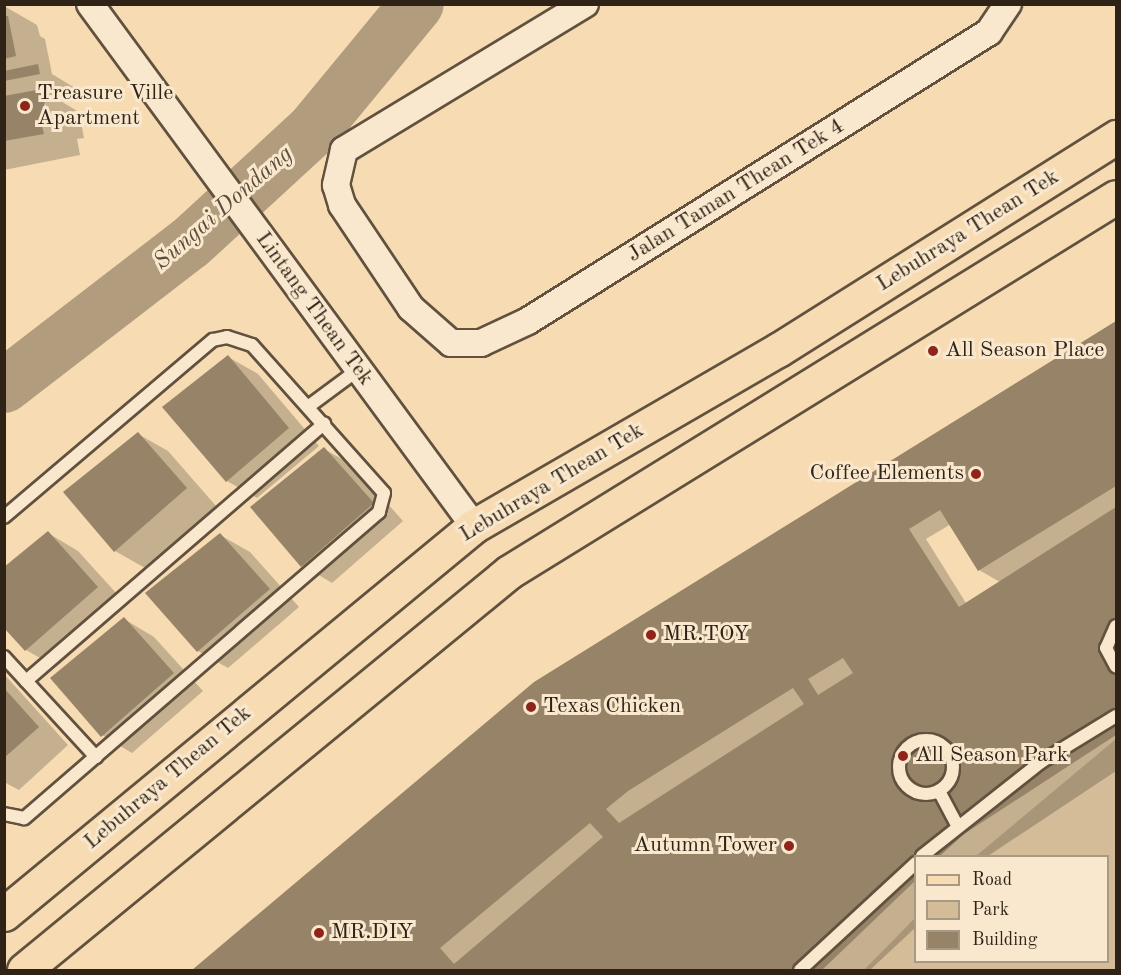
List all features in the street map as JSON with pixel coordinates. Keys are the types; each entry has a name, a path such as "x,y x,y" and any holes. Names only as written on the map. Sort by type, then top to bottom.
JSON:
{"main road":[{"name":"Lebuhraya Thean Tek","path":"4,914 474,526 778,351 1116,137"},
{"path":"24,970 509,572 1116,197"}],"street":[{"name":"Lintang Thean Tek","path":"90,4 474,526"},
{"name":"Jalan Taman Thean Tek 4","path":"585,4 357,140 344,150 338,167 336,185 342,205 411,308 451,343 482,343 528,321 989,32 1008,8"}],"lane":[{"path":"4,517 213,340 239,338 252,345 309,406 384,493 379,512 24,818 4,814"},
{"path":"309,406 359,369"},
{"path":"26,681 324,424"},
{"path":"1116,626 1106,648 1116,667"},
{"path":"4,657 96,757"},
{"path":"923,855 1041,762 1116,716"},
{"path":"928,740 950,753 953,770 939,791 922,794 901,777 900,759 911,745 928,740"},
{"path":"939,791 958,826"},
{"path":"800,970 914,863"}],"green space":[{"path":"1116,739 1116,970 864,970 914,919 914,963 1109,963 1109,855 977,855"}],"building":[{"name":"Treasure Ville Apartment","path":"4,16 8,16 16,56 4,59"},
{"name":"Treasure Ville Apartment","path":"38,64 40,74 4,81 4,71"},
{"name":"Treasure Ville Apartment","path":"42,89 47,117 40,118 44,134 4,141 4,96"},
{"path":"1116,321 1116,486 978,571 940,510 909,529 959,607 1116,507 1116,735 964,834 941,855 914,855 914,882 822,970 192,970 534,682","holes":["843,658 853,673 818,695 808,679","793,688 804,704 619,823 606,809 628,791","590,823 603,837 454,964 440,948"]},
{"path":"228,355 289,428 226,482 162,407"},
{"path":"138,432 187,488 114,552 63,492"},
{"path":"324,447 374,503 301,567 250,507"},
{"path":"48,531 98,587 25,651 4,628 4,567"},
{"path":"220,533 270,589 197,652 145,593"},
{"path":"124,617 174,673 101,737 50,678"},
{"path":"4,688 39,727 4,758"}],"waterway":[{"name":"Sungai Dondang","path":"4,386 190,243 313,130 417,4"}],"place":[{"name":"Treasure Ville Apartment","path":"25,106"},
{"name":"All Season Place","path":"933,351"},
{"name":"Coffee Elements","path":"976,474"},
{"name":"MR.TOY","path":"651,635"},
{"name":"Texas Chicken","path":"531,707"},
{"name":"All Season Park","path":"903,756"},
{"name":"Autumn Tower","path":"789,846"},
{"name":"MR.DIY","path":"319,933"}]}
